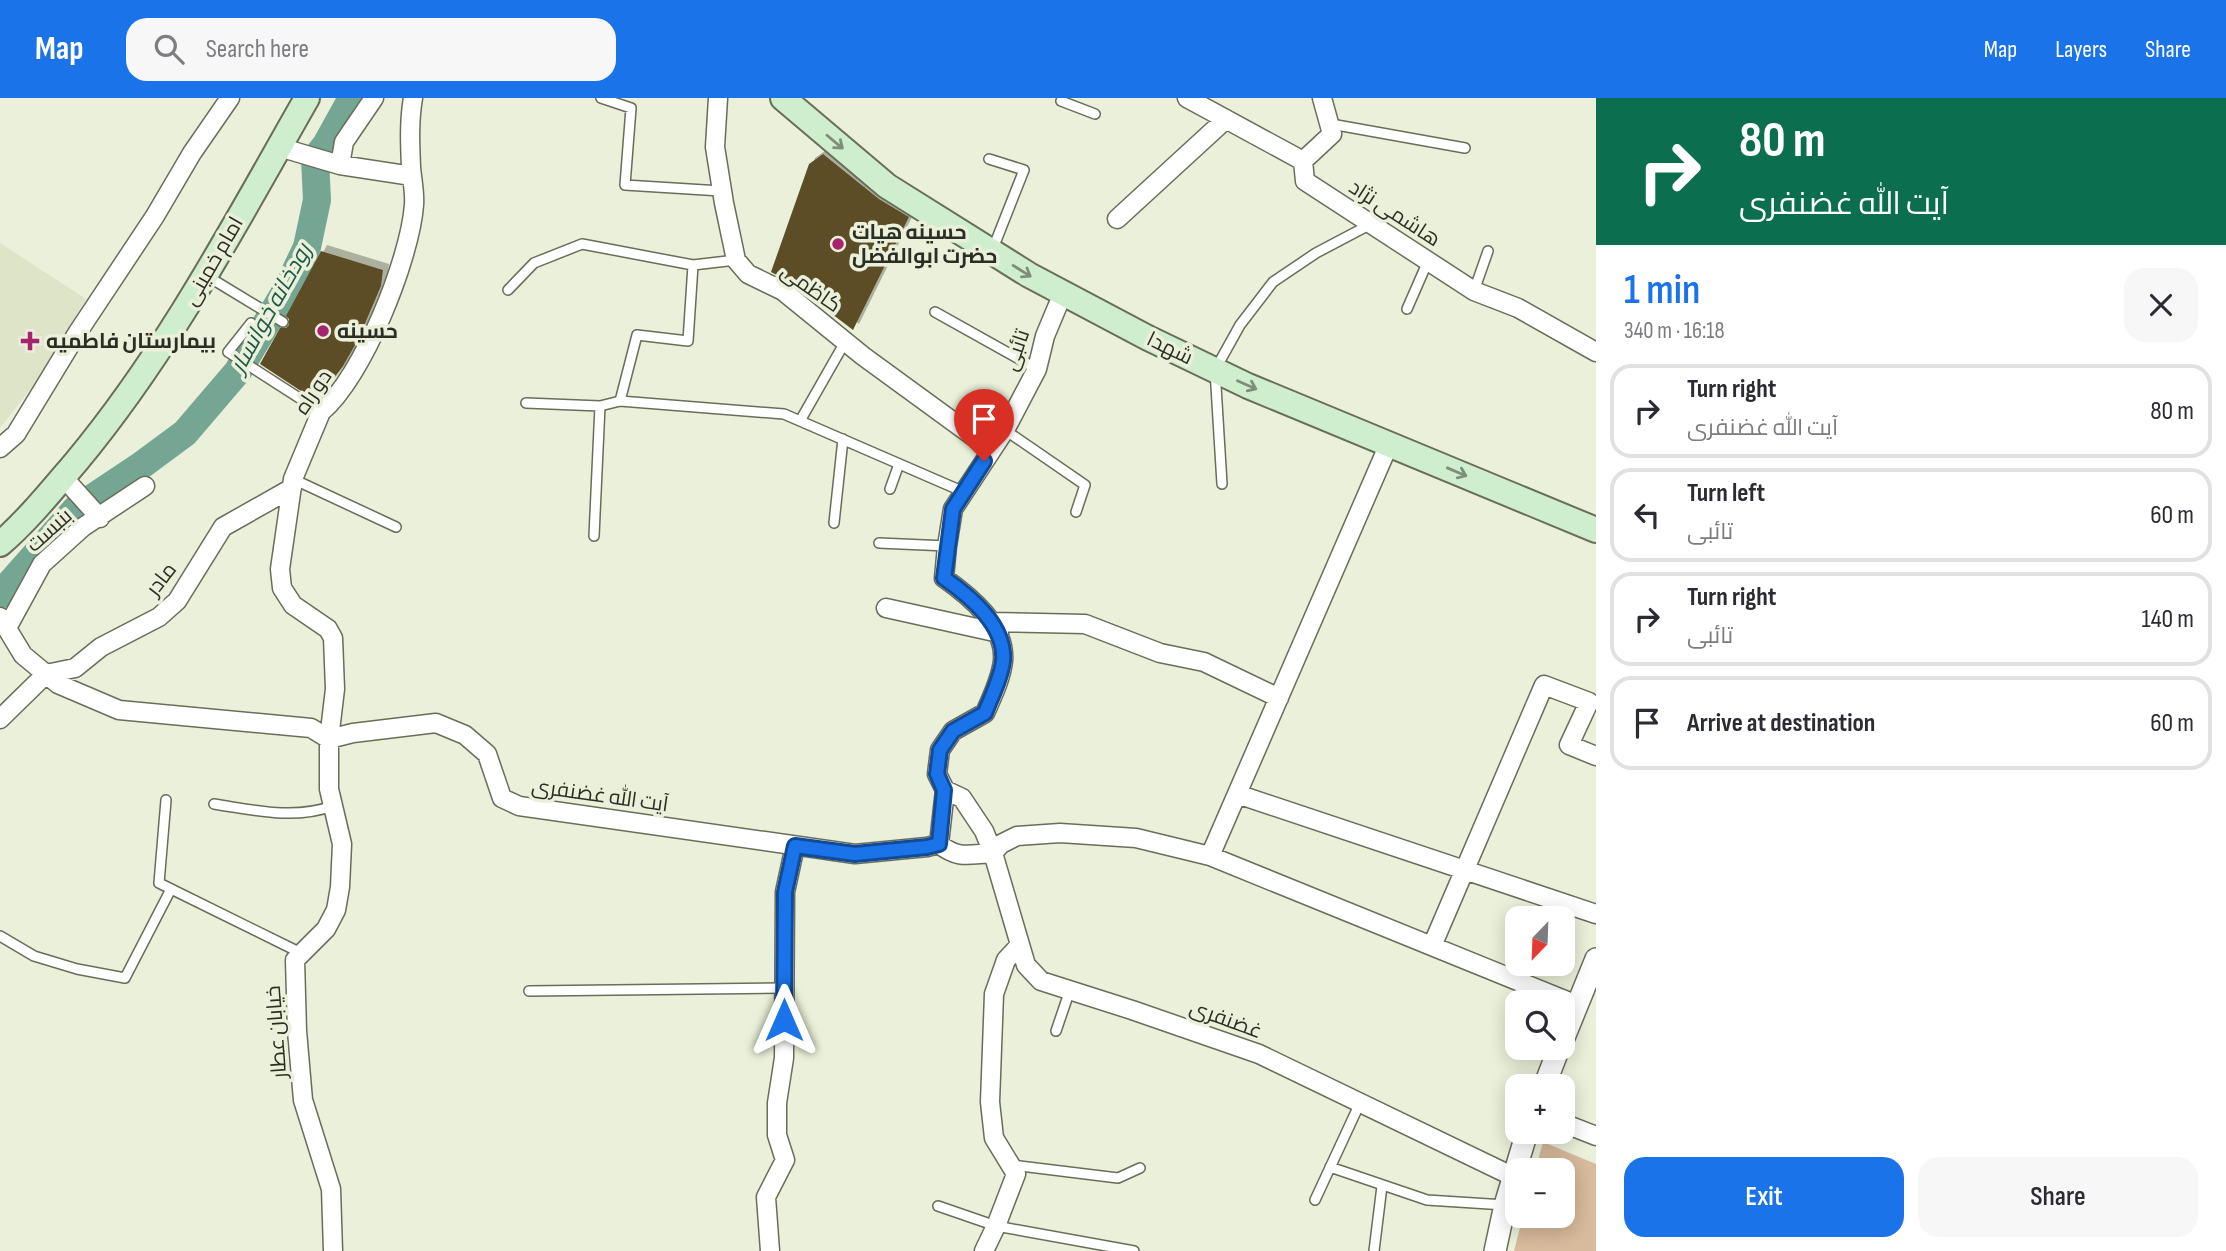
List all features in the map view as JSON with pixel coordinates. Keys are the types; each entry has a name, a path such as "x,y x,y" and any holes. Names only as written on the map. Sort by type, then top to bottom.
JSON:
{"main road":[{"name":"امام خمینی","path":"0,544 63,477 114,415 175,327 307,98"},
{"name":"شهدا","path":"783,98 887,186 1063,293 1216,370 1596,530"}],"street":[{"path":"0,448 16,434 192,153 230,98"},
{"path":"335,163 344,142 374,98"},
{"name":"دو راه","path":"329,739 335,689 333,638 328,629 293,605 282,588 280,569 292,484 321,412 330,405 351,376 377,327 408,240 415,201 410,119 414,98"},
{"path":"718,98 715,147 736,260"},
{"path":"1187,98 1303,161 1332,134 1322,98"},
{"path":"1117,219 1226,119"},
{"path":"279,147 335,163 412,176"},
{"name":"هاشمی نژاد","path":"1303,161 1305,181 1474,291 1518,308 1596,352"},
{"name":"کاظمی","path":"736,260 748,274 783,291 845,342 981,442 1000,437"},
{"name":"تائبی","path":"995,627 966,596 944,578 953,509 1000,437 1037,369 1045,336 1063,293"},
{"path":"1210,856 1389,443"},
{"path":"63,477 100,518"},
{"name":"مادر","path":"46,674 75,668 101,647 159,617 177,601 223,527 292,484"},
{"name":"بنبست","path":"3,622 41,564 83,527 145,486"},
{"path":"886,608 995,627 1085,624 1160,653 1204,662 1279,698"},
{"path":"3,622 23,655 58,684 119,710 310,728 329,739 329,789 342,844 340,887 336,910 326,929 301,953"},
{"path":"995,627 1002,643 1003,662 985,713 953,731 940,750 937,774 944,790 933,845 963,856 993,853 1001,844 1017,836 1060,833 1136,838 1210,856 1432,946 1585,999"},
{"path":"0,719 46,674"},
{"path":"1432,946 1545,685 1589,702 1569,745 1596,756"},
{"name":"آیت الله غضنفری","path":"329,739 353,733 436,723 465,735 487,754 502,798 519,806 855,854 933,845"},
{"name":"غضنفری","path":"944,790 962,798 976,817 993,853 1026,965 1041,981 1259,1054 1505,1173"},
{"path":"1237,794 1596,914"},
{"path":"770,1251 766,1197 785,1160 777,1135 777,1103 784,1058 785,892 795,846"},
{"path":"984,1251 1016,1174 994,1138 990,1102 994,994 1006,960 1020,945"},
{"name":"خیابان عطار","path":"301,953 295,960 294,987 303,1100 331,1189 333,1251"},
{"path":"1575,1018 1585,999 1596,959"},
{"path":"1575,1128 1596,1136"},
{"path":"1495,1251 1505,1205"}],"lane":[{"path":"601,98 631,108 625,185 722,191"},
{"path":"1060,99 1096,114"},
{"path":"1331,124 1465,148"},
{"path":"989,159 1024,170 992,252"},
{"path":"1222,484 1216,370 1240,326 1273,282 1317,253 1371,224"},
{"path":"508,290 534,263 582,244 693,265 736,260"},
{"path":"1474,291 1488,251"},
{"path":"1407,309 1428,261"},
{"path":"620,401 637,335 688,341 693,265"},
{"path":"205,275 283,322"},
{"path":"935,312 1037,369"},
{"path":"251,323 229,352 321,412"},
{"path":"800,421 845,342"},
{"path":"526,403 600,406 620,401 784,414 964,492"},
{"path":"594,536 600,406"},
{"path":"1000,437 1085,485 1076,512"},
{"path":"834,523 843,439"},
{"path":"890,489 899,464"},
{"path":"292,484 396,527"},
{"path":"880,542 947,546"},
{"path":"166,800 159,883 301,953"},
{"path":"214,804 274,814 313,813 333,806"},
{"path":"0,936 34,956 125,978 171,888"},
{"path":"529,990 784,988"},
{"path":"1056,1031 1070,990"},
{"path":"1315,1200 1360,1103"},
{"path":"1012,1166 1118,1178 1140,1168"},
{"path":"1330,1167 1427,1200 1505,1205"},
{"path":"1374,1251 1382,1186"},
{"path":"938,1206 996,1226 1134,1251"}],"shaded area":[{"name":"بیمارستان فاطمیه","path":"0,243 86,299 35,383 0,428"},
{"path":"1542,1144 1548,1144 1596,1164 1596,1251 1514,1251 1520,1228 1575,1228 1575,1158 1539,1158"}],"building":[{"name":"حسینه هیات حضرت ابوالفضل","path":"823,154 879,199 909,217 853,330 790,282 771,272 809,164"},
{"name":"حسینه","path":"321,251 383,270 381,286 358,340 343,366 316,401 260,364 280,328 289,325 286,316"}],"waterway":[{"name":"رودخانه خوانسار","path":"0,595 76,509 185,433 238,371 287,289 307,247 317,200 315,159 326,145 352,98"}],"place":[{"name":"حسینه هیات حضرت ابوالفضل","path":"838,244"},
{"name":"حسینه","path":"323,331"},
{"name":"بیمارستان فاطمیه","path":"30,341"}],"route":[{"path":"784,1020 785,892 795,846 855,854 939,844 944,790 937,774 940,750 953,731 985,713 999,678 1003,662 999,633 974,604 944,578 953,509 984,461"}]}
